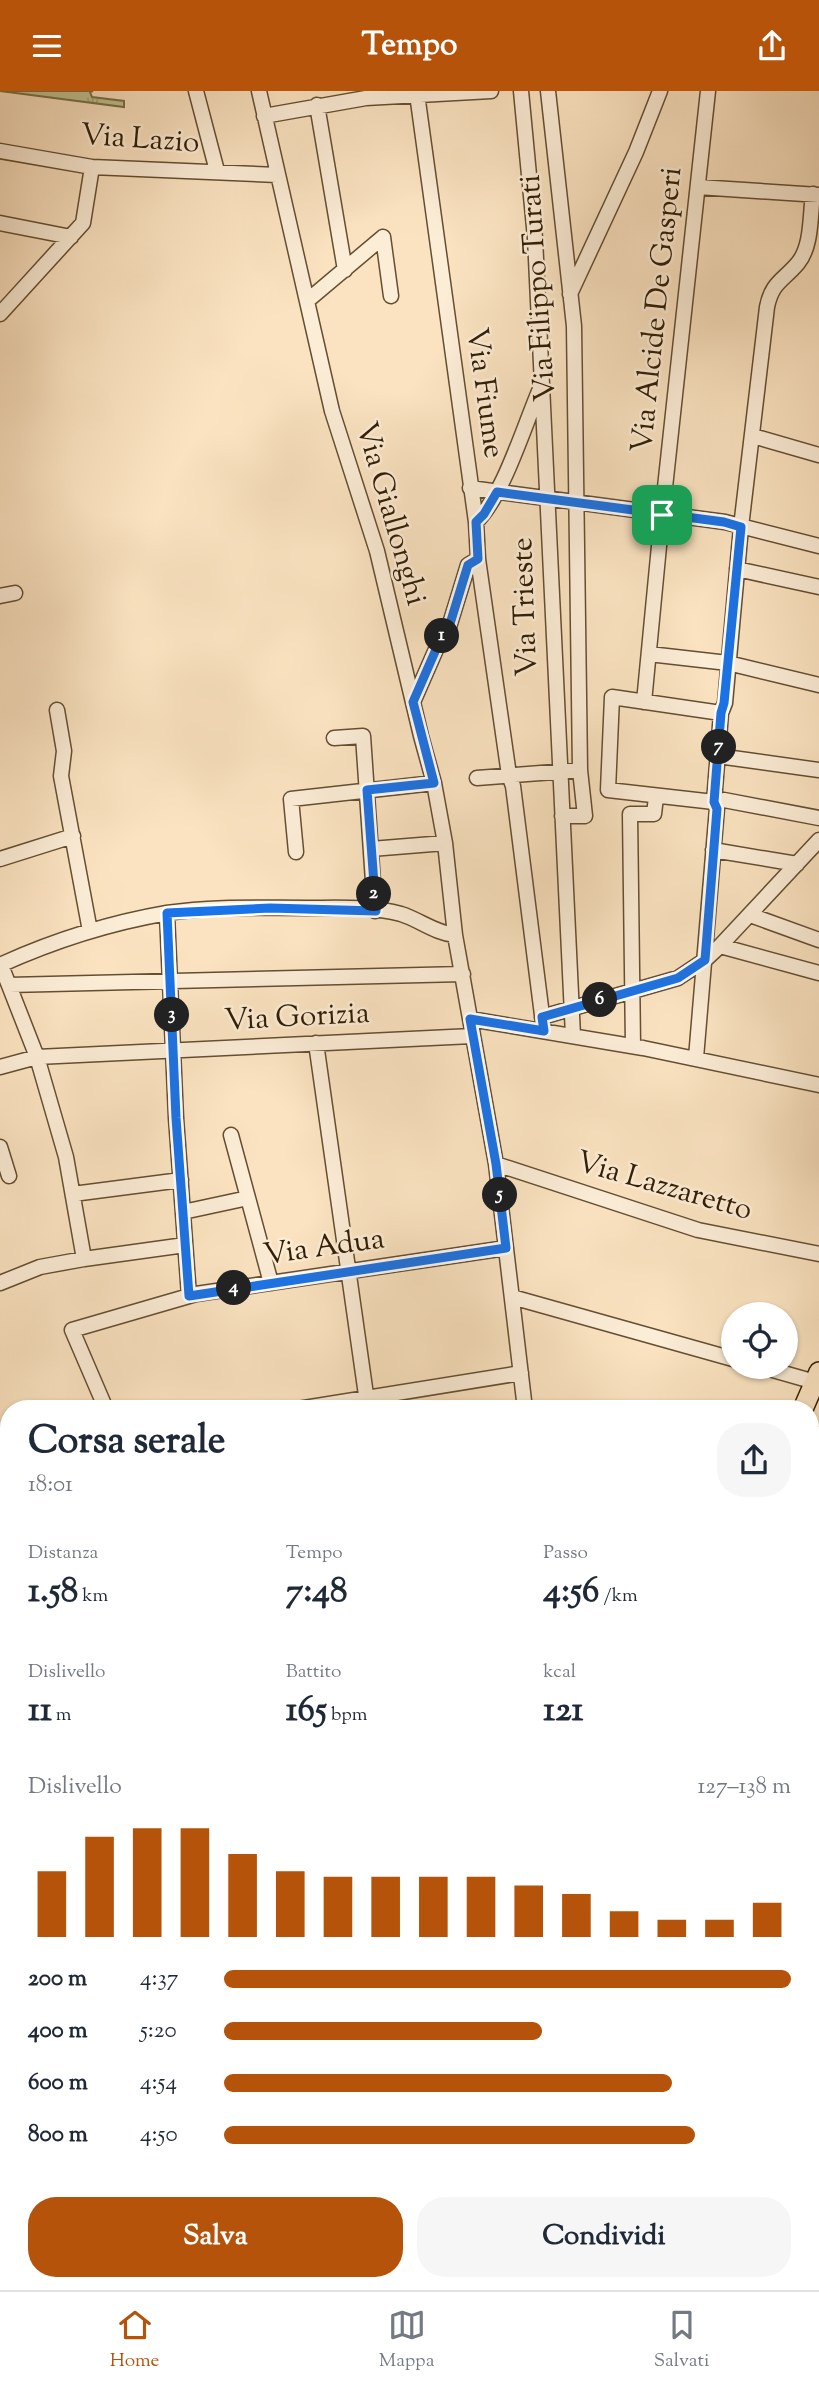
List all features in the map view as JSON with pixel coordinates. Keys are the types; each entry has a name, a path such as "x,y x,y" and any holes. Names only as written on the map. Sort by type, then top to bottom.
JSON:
{"main road":[{"path":"807,1400 817,1377"}],"street":[{"path":"196,91 217,171"},
{"name":"Via Giallonghi","path":"259,91 332,411 377,551 434,783 445,843 455,936 496,1164 524,1400"},
{"path":"264,116 317,105 417,94 491,91"},
{"name":"Via Trieste","path":"521,91 535,238 573,1036"},
{"name":"Via Filippo Turati","path":"548,91 574,325 580,770 585,816 562,816"},
{"path":"570,296 636,152 660,91"},
{"name":"Via Alcide De Gasperi","path":"644,702 708,91"},
{"name":"Via Fiume","path":"417,94 476,522 478,559 509,775 513,786 543,1024"},
{"path":"317,105 345,270"},
{"name":"Via Lazio","path":"0,151 92,167 277,175"},
{"path":"0,314 83,223 92,167"},
{"path":"696,1058 717,809 714,802 721,713 753,436 757,379 769,295 774,285 799,263 806,249 816,194 698,187"},
{"path":"0,223 71,237"},
{"path":"307,301 383,237 391,296"},
{"path":"476,522 497,492 542,382"},
{"path":"753,436 819,455"},
{"path":"470,488 724,522 819,546"},
{"path":"413,702 441,638 449,627 468,565 478,559"},
{"path":"737,569 819,587"},
{"path":"649,654 728,663 819,685"},
{"path":"721,713 612,697 608,790 656,797 714,802 724,800 819,818"},
{"path":"57,710 64,751 61,776 90,931"},
{"path":"334,738 363,736 376,911"},
{"path":"718,756 819,770"},
{"path":"477,778 580,770"},
{"path":"296,852 291,799 434,783"},
{"path":"634,1046 630,814 654,814 656,797"},
{"path":"0,859 73,837"},
{"path":"543,1024 572,1009 678,978 720,946 819,840"},
{"path":"371,849 445,843"},
{"path":"713,851 797,864"},
{"path":"84,1259 66,1157 37,1057 0,965 55,941 167,913 270,908 376,911 401,914 442,933 455,936"},
{"path":"167,913 189,1296"},
{"path":"750,915 819,940"},
{"path":"720,946 819,973"},
{"path":"9,985 463,974"},
{"path":"470,1019 543,1024 573,1036 696,1058 819,1085"},
{"name":"Via Gorizia","path":"0,1067 37,1057 472,1036"},
{"path":"316,1043 368,1400"},
{"path":"231,1135 271,1283"},
{"path":"0,1147 9,1177"},
{"name":"Via Lazzaretto","path":"496,1164 698,1230 819,1254"},
{"path":"74,1194 181,1180"},
{"path":"183,1212 248,1198"},
{"path":"0,1283 40,1267 185,1245"},
{"name":"Via Adua","path":"102,1400 72,1330 189,1296 506,1248"},
{"path":"512,1297 721,1356"},
{"path":"383,1400 521,1373"},
{"path":"798,1374 817,1377"}],"green space":[{"path":"0,91 93,91 90,92 92,97 124,101 124,107"}],"route":[{"path":"497,492 662,515 724,522 741,527 721,713 714,802 717,809 705,960 678,978 542,1017 544,1031 470,1019 496,1164 506,1248 189,1296 176,1118 167,913 270,908 376,911 367,790 434,783 413,702 441,638 449,627 468,565 478,559 476,522 497,492"}]}
